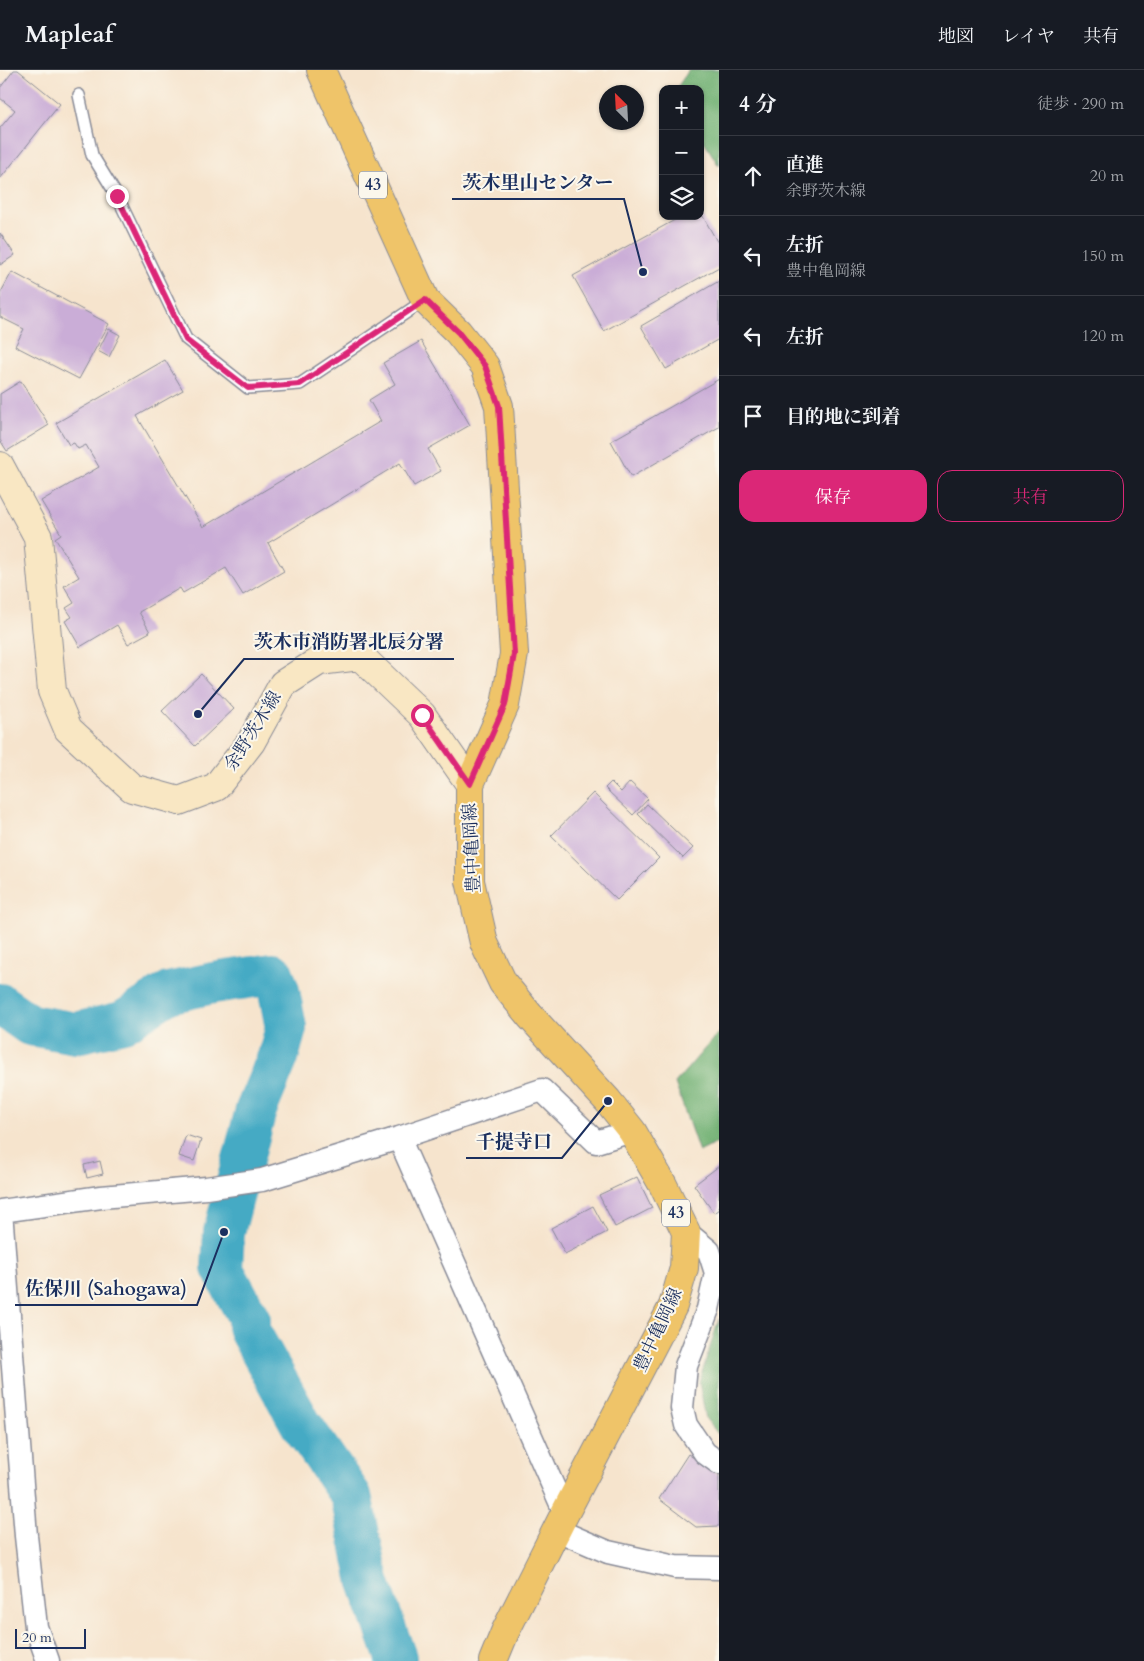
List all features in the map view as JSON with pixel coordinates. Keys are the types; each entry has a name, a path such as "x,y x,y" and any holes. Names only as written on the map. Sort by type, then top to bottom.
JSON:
{"main road":[{"name":"豊中亀岡線","path":"321,70 425,300 458,332 485,366 499,406 514,654 505,705 470,784 470,881 484,943 503,983 530,1016 608,1101 632,1131 663,1185 686,1232 684,1268 673,1306 505,1632 493,1661"},
{"name":"余野茨木線","path":"0,466 38,537 52,691 68,729 132,788 179,801 216,788 250,742 283,684 319,661 360,656 422,715 470,784"}],"street":[{"path":"48,1661 36,1627 26,1536 1,1211 101,1197 206,1188 262,1180 399,1138 542,1090 596,1142 632,1131"},
{"path":"399,1138 561,1522 608,1552 675,1567 719,1568"},
{"path":"686,1232 710,1251 716,1273 708,1309 686,1366 682,1408 686,1425 705,1453 719,1464"}],"lane":[{"path":"78,95 92,154 117,196 186,340 248,388 300,384 425,300"}],"green space":[{"path":"689,70 719,70 719,166 704,142 704,85 679,85"},
{"path":"719,1032 719,1142 699,1152 675,1083"},
{"path":"719,1319 719,1435 706,1419 699,1382"}],"building":[{"path":"14,70 18,70 60,104 0,179 0,128 15,110 0,98 0,88"},
{"path":"704,218 719,245 719,267 604,331 573,276 675,220 704,220"},
{"path":"0,233 15,255 0,265"},
{"path":"12,272 109,324 79,379 15,346 24,329 0,317 0,294"},
{"path":"719,281 719,339 666,369 641,326"},
{"path":"109,329 120,335 109,357 98,351"},
{"path":"421,341 470,425 428,449 441,471 414,486 400,463 268,543 284,571 243,595 226,568 183,593 180,588 139,612 150,632 128,644 117,625 80,647 65,621 72,617 66,608 74,603 64,586 79,577 55,538 61,534 41,501 99,467 86,445 78,449 74,443 69,445 56,423 165,360 183,390 137,416 203,527 381,421 369,400 395,384 383,363"},
{"path":"719,379 719,427 631,477 611,441"},
{"path":"21,381 49,425 7,451 0,440 0,394"},
{"path":"201,674 234,709 195,746 162,711"},
{"path":"611,782 621,792 630,782 648,799 633,815 605,788"},
{"path":"593,793 659,858 617,900 551,836"},
{"path":"647,804 693,848 683,858 638,814"},
{"path":"186,1135 201,1140 194,1161 179,1156"},
{"path":"100,1161 103,1174 87,1178 84,1165"},
{"path":"719,1166 719,1210 714,1213 694,1185"},
{"path":"637,1177 652,1208 615,1227 599,1195"},
{"path":"593,1206 607,1232 565,1254 551,1228"},
{"path":"688,1454 719,1475 719,1526 696,1527 659,1499"}],"waterway":[{"path":"0,1004 30,1025 76,1033 123,1022 168,993 213,983 273,974 279,991 286,1028 278,1057 256,1110 224,1232 222,1268 250,1320 248,1326 250,1332 301,1424 351,1496 369,1582 396,1661"}],"place":[{"name":"茨木里山センター","path":"643,272"},
{"name":"茨木市消防署北辰分署","path":"198,714"},
{"name":"千提寺口","path":"608,1101"},
{"name":"佐保川 (Sahogawa)","path":"224,1232"}],"route":[{"path":"117,196 186,340 248,388 300,384 425,300 458,332 485,366 499,406 514,654 505,705 470,784 422,715"}]}
